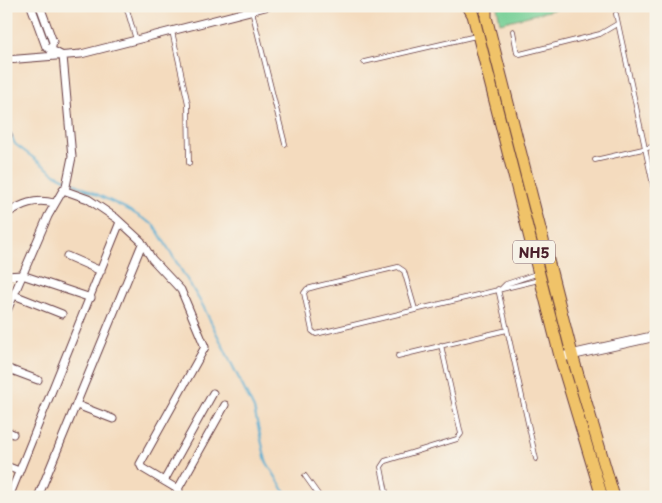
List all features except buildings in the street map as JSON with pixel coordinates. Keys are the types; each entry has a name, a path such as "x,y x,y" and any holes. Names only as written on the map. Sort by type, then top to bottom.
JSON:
{"highway":[{"name":"NH5","path":"468,6 478,36 540,277 614,497"},
{"name":"NH5","path":"486,6 488,27 566,356 602,497"}],"street":[{"path":"31,6 46,47 63,56"},
{"path":"40,6 53,42 51,50"},
{"path":"6,60 81,54 269,6"},
{"path":"6,313 54,203 67,185 72,151 63,56"},
{"path":"67,185 120,222 142,244 152,259 181,290 205,347 140,464 178,493 225,405"},
{"path":"6,214 19,206 40,200 54,203"},
{"path":"9,497 91,298 120,222"},
{"path":"38,497 78,405 142,244"},
{"path":"67,256 101,271"},
{"path":"6,276 22,275 91,298"},
{"path":"14,295 62,314"},
{"path":"566,356 656,336"},
{"path":"6,368 38,380"},
{"path":"164,481 213,393"},
{"path":"78,405 112,419"},
{"path":"6,466 20,471"}],"lane":[{"path":"126,6 136,40"},
{"path":"252,11 285,144"},
{"path":"616,14 656,199"},
{"path":"513,31 517,53 520,54 600,34 617,24"},
{"path":"172,31 188,104 190,163"},
{"path":"364,62 478,36"},
{"path":"595,160 656,146"},
{"path":"415,309 404,271 398,267 313,288 304,293 314,334 500,289 508,289 540,277"},
{"path":"500,289 507,330 536,459"},
{"path":"398,356 507,330"},
{"path":"388,497 381,467 385,461 457,439 461,434 441,345"},
{"path":"305,476 320,497"}],"green space":[{"path":"497,6 568,6 500,23"}],"waterway":[{"path":"6,124 15,144 55,174 127,209 154,225 203,306 254,409 266,461 288,497"}]}
